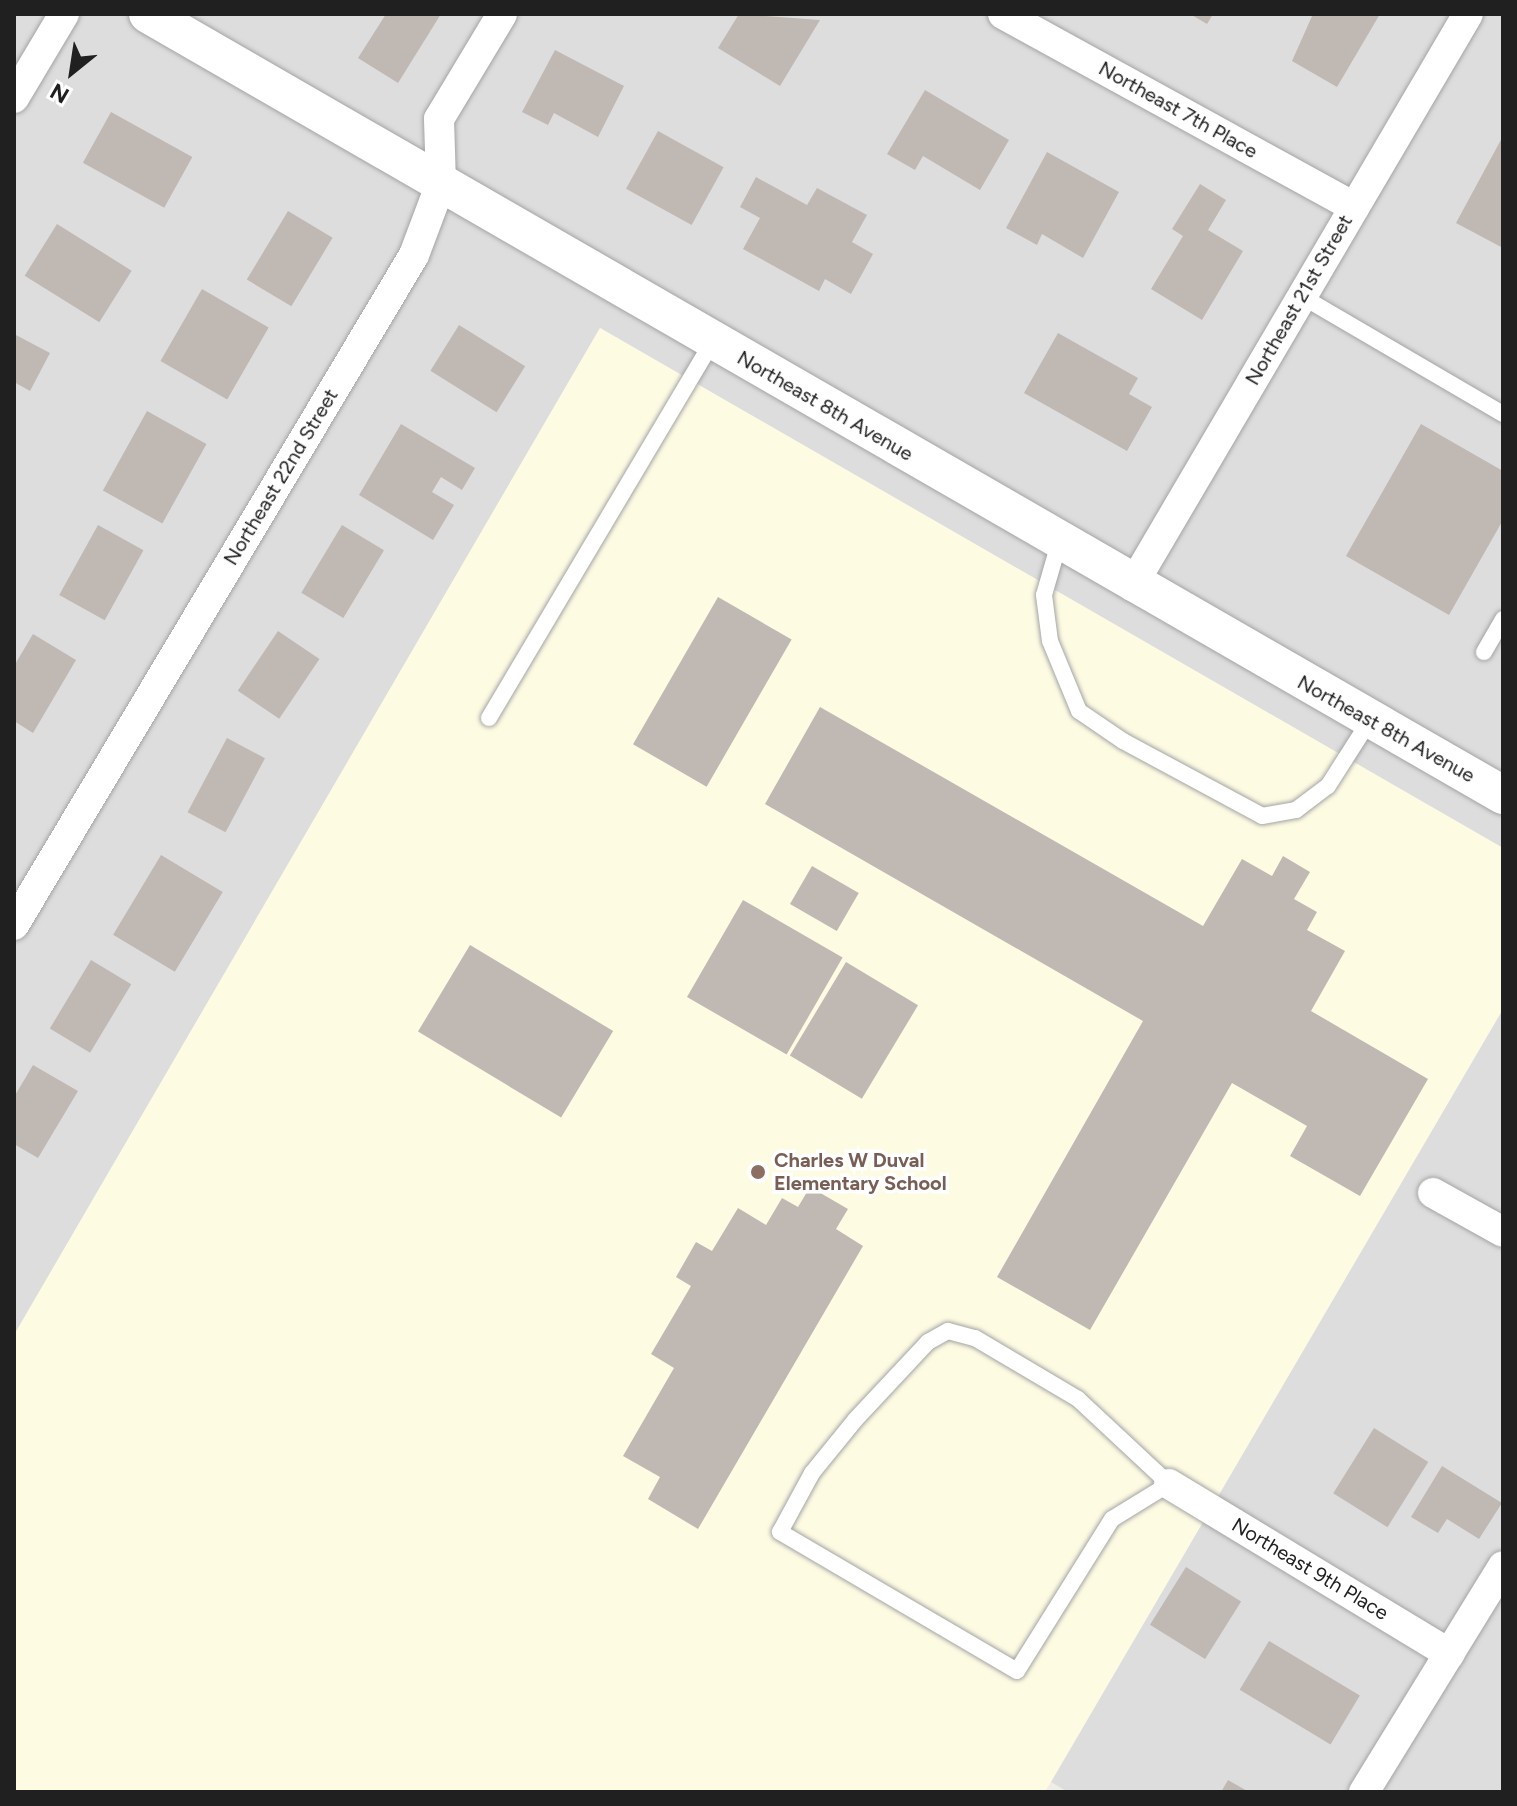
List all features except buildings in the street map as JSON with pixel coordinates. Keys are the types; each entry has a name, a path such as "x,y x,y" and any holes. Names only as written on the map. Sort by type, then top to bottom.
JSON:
{"street":[{"path":"14,98 64,14"},
{"name":"Northeast 8th Avenue","path":"148,14 1132,586 1503,795"},
{"name":"Northeast 22nd Street","path":"14,925 414,255 441,183 439,119 502,14"},
{"name":"Northeast 7th Place","path":"1003,14 1354,207"},
{"name":"Northeast 21st Street","path":"1132,586 1468,14"},
{"path":"1433,1193 1503,1232"},
{"name":"Northeast 9th Place","path":"1169,1484 1450,1654"},
{"path":"1364,1792 1503,1566"}],"lane":[{"path":"1301,296 1503,414"},
{"path":"489,718 713,341"},
{"path":"1059,543 1044,595 1050,641 1079,711 1123,741 1262,816 1296,810 1328,786 1370,720"},
{"path":"1484,652 1503,619"},
{"path":"948,1331 975,1338 1078,1399 1169,1484 1112,1519 1017,1671 780,1532 812,1473 855,1420 928,1342 948,1331"}],"shaded area":[{"path":"14,14 1503,14 1503,848 600,328 14,1335"},
{"name":"Charles W Duval Elementary School","path":"600,328 1503,848 1503,1009 1045,1792 14,1792 14,1335"},
{"path":"1503,1009 1503,1792 1068,1792 1051,1782"}],"place":[{"name":"Charles W Duval Elementary School","path":"758,1172"}]}
